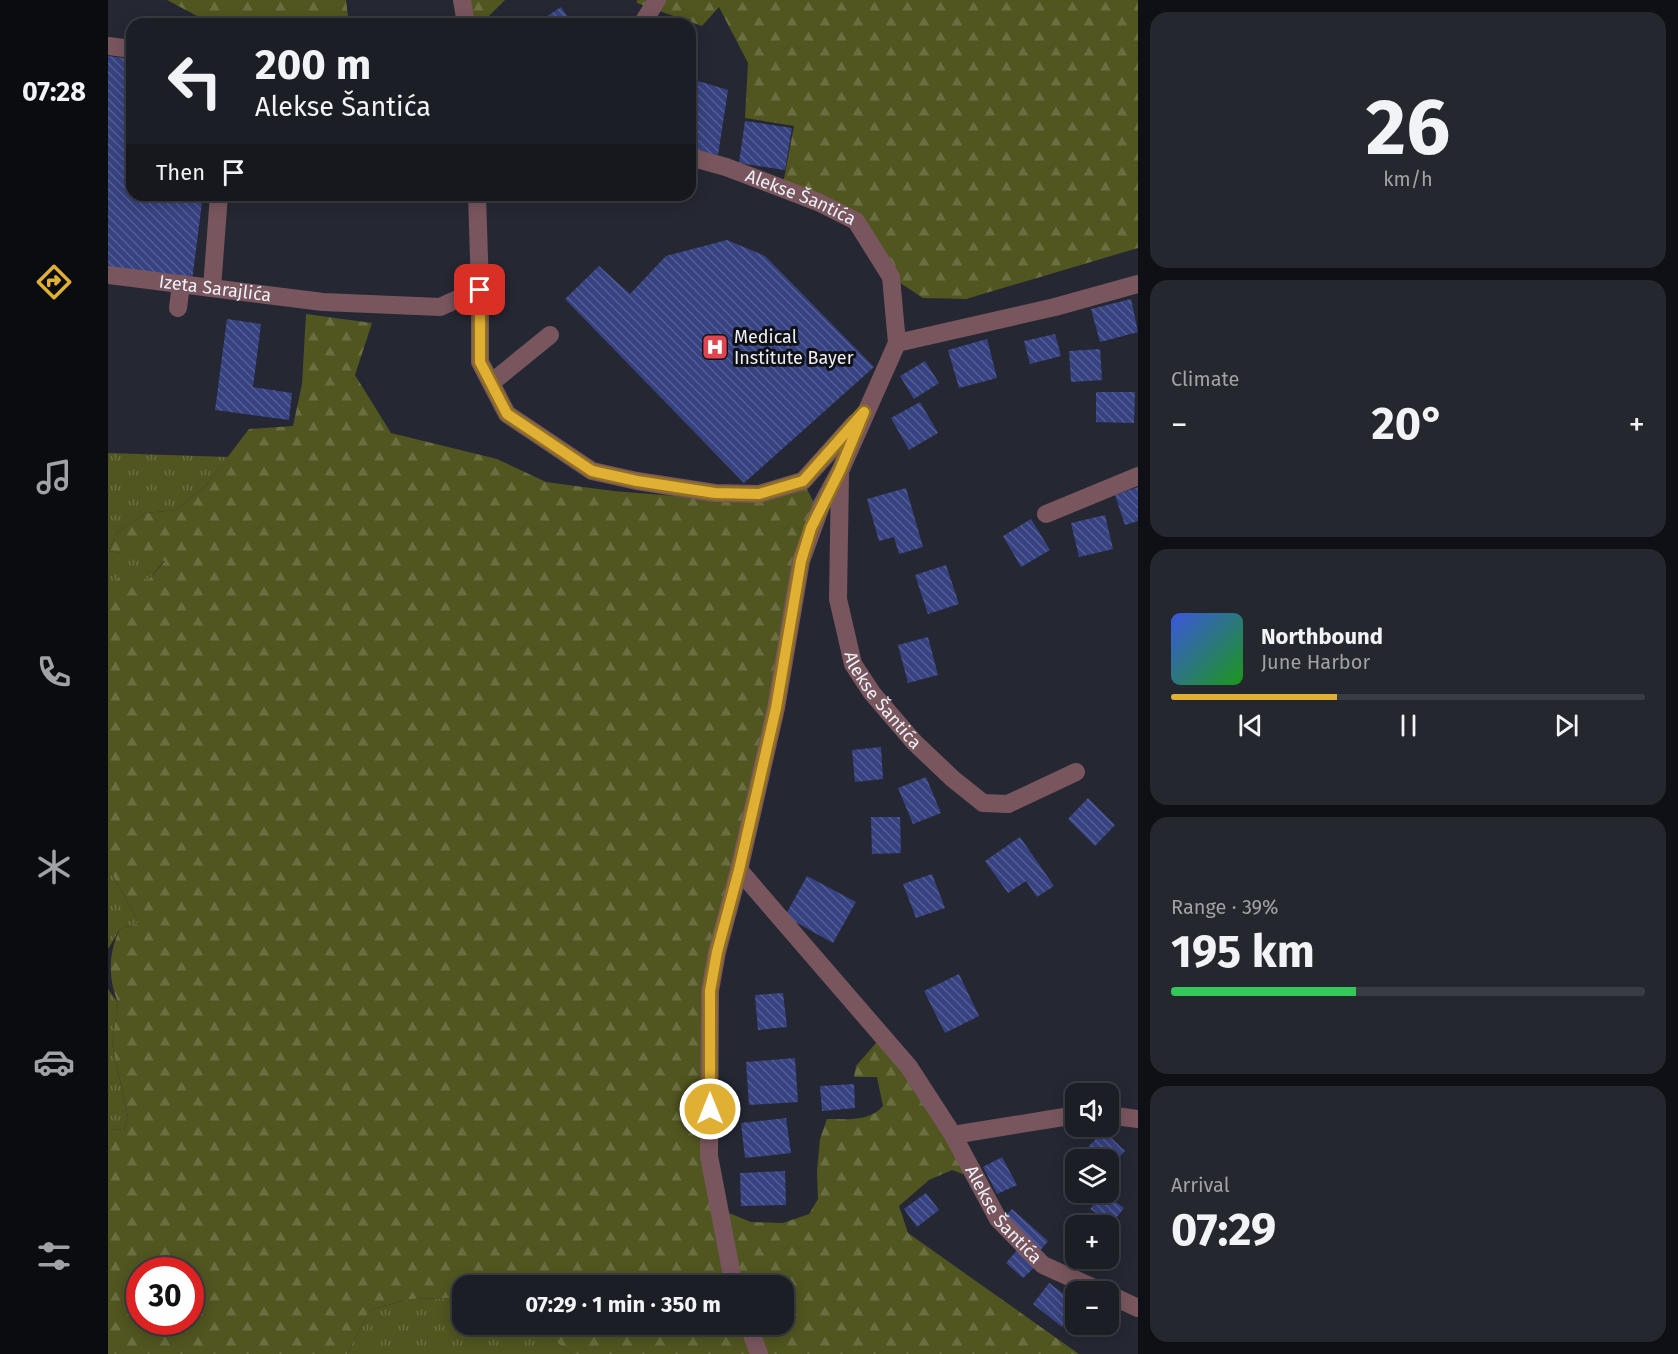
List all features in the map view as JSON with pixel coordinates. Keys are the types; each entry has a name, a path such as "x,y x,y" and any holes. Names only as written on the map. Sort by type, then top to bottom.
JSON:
{"street":[{"path":"462,0 465,18"},
{"path":"646,18 657,0"},
{"path":"108,46 126,48"},
{"name":"Alekse Šantića","path":"696,159 726,167 818,202 856,221 891,277 897,343 864,412 840,470 821,506 801,561 776,708 739,870 724,921 710,991 709,1156 732,1275"},
{"path":"212,288 219,201"},
{"name":"Alekse Šantića","path":"477,201 480,362 507,414 592,471 637,481 715,493 759,494 803,481 864,412"},
{"name":"Izeta Sarajlića","path":"108,275 323,302 440,306 480,290"},
{"path":"177,308 181,284"},
{"path":"897,343 1138,284"},
{"path":"491,383 550,335"},
{"name":"Alekse Šantića","path":"840,470 838,599 853,664 872,693 914,742 952,779 983,803 1008,804 1076,772"},
{"path":"1047,514 1138,476"},
{"name":"Alekse Šantića","path":"739,870 909,1067 952,1135 998,1219 1042,1265 1078,1281"},
{"path":"1119,1116 1138,1119"},
{"path":"952,1135 1065,1117"},
{"path":"1119,1299 1138,1308"},
{"path":"752,1335 759,1354"}],"green space":[{"path":"167,0 346,0 348,18 201,18"},
{"path":"462,0 505,0 487,18 465,18"},
{"path":"637,0 1138,0 1138,248 966,299 923,298 891,277 856,221 782,189 794,126 745,118 748,63 719,7 702,26 696,24 696,18 679,18 637,3"},
{"path":"306,314 372,323 355,375 391,433 497,459 546,482 613,491 713,499 803,481 813,501 816,518 717,952 709,1156 724,1211 751,1222 783,1223 809,1214 818,1199 817,1171 820,1139 827,1119 864,1117 883,1106 877,1077 854,1077 856,1066 883,1035 976,1179 952,1170 929,1180 899,1206 908,1233 1079,1354 572,1354 547,1335 794,1335 794,1275 452,1275 452,1298 409,1299 370,1310 347,1354 108,1354 108,1129 124,1130 128,1117 112,1044 118,1003 112,985 111,957 120,929 139,923 112,874 108,873 108,586 116,583 121,569 148,580 165,561 109,551 117,532 146,513 176,510 207,484 249,429 293,426 302,384"},
{"path":"108,453 228,457 207,484 176,510 146,513 117,532 109,551 165,560 147,581 108,586"},
{"path":"108,873 112,874 139,923 120,929 108,949"},
{"path":"108,989 118,1003 112,1044 128,1117 124,1130 108,1129"},
{"path":"452,1298 452,1335 547,1335 572,1354 347,1354 370,1310 409,1299"}],"building":[{"path":"561,7 569,18 544,18"},
{"path":"108,56 126,58 126,201 202,201 192,280 108,270"},
{"path":"696,80 728,90 718,155 696,151"},
{"path":"745,121 792,128 785,170 739,163"},
{"path":"727,240 765,256 874,367 744,483 565,299 599,266 630,294 666,256"},
{"path":"1131,299 1138,332 1100,342 1091,309"},
{"path":"227,319 261,324 253,387 292,393 289,420 215,410"},
{"path":"1055,334 1061,356 1030,364 1024,341"},
{"path":"987,339 997,378 959,388 948,350"},
{"path":"1100,349 1102,380 1071,382 1069,351"},
{"path":"925,361 939,383 914,399 900,376"},
{"path":"1096,392 1135,392 1134,423 1096,422"},
{"path":"920,402 938,433 909,450 891,418"},
{"path":"1138,487 1138,521 1125,525 1115,495"},
{"path":"906,488 923,547 899,554 894,537 879,541 867,499"},
{"path":"1105,515 1113,549 1079,557 1071,523"},
{"path":"1031,519 1050,550 1021,567 1003,536"},
{"path":"946,565 959,604 928,614 915,575"},
{"path":"928,637 938,675 908,683 898,645"},
{"path":"881,747 883,779 855,782 852,750"},
{"path":"926,777 941,813 913,824 898,788"},
{"path":"1088,798 1115,825 1095,846 1068,819"},
{"path":"871,817 900,817 901,853 872,854"},
{"path":"1020,837 1054,886 1037,897 1026,881 1008,893 985,861"},
{"path":"932,874 945,908 916,918 903,884"},
{"path":"807,876 856,902 833,943 785,916"},
{"path":"959,974 979,1016 945,1033 924,991"},
{"path":"783,993 787,1027 758,1030 755,995"},
{"path":"795,1058 798,1102 749,1105 746,1062"},
{"path":"854,1084 855,1108 822,1111 820,1086"},
{"path":"786,1118 791,1153 745,1158 741,1123"},
{"path":"1098,1137 1110,1137 1125,1151 1119,1157 1119,1149 1086,1149"},
{"path":"1002,1157 1017,1185 997,1194 983,1167"},
{"path":"785,1171 786,1205 741,1206 740,1173"},
{"path":"926,1193 939,1210 917,1227 904,1209"},
{"path":"1095,1203 1117,1203 1124,1208 1118,1215 1099,1215 1090,1209"},
{"path":"1012,1209 1048,1241 1038,1253 1001,1221"},
{"path":"1018,1249 1036,1266 1023,1278 1006,1263"},
{"path":"1049,1283 1065,1295 1065,1323 1062,1327 1033,1304"}],"place":[{"name":"Medical Institute Bayer","path":"715,347"}],"route":[{"path":"480,290 480,362 507,414 592,471 637,481 715,493 759,494 803,481 864,412 840,470 811,528 801,561 776,708 739,870 717,952 710,991 710,1109"}]}
